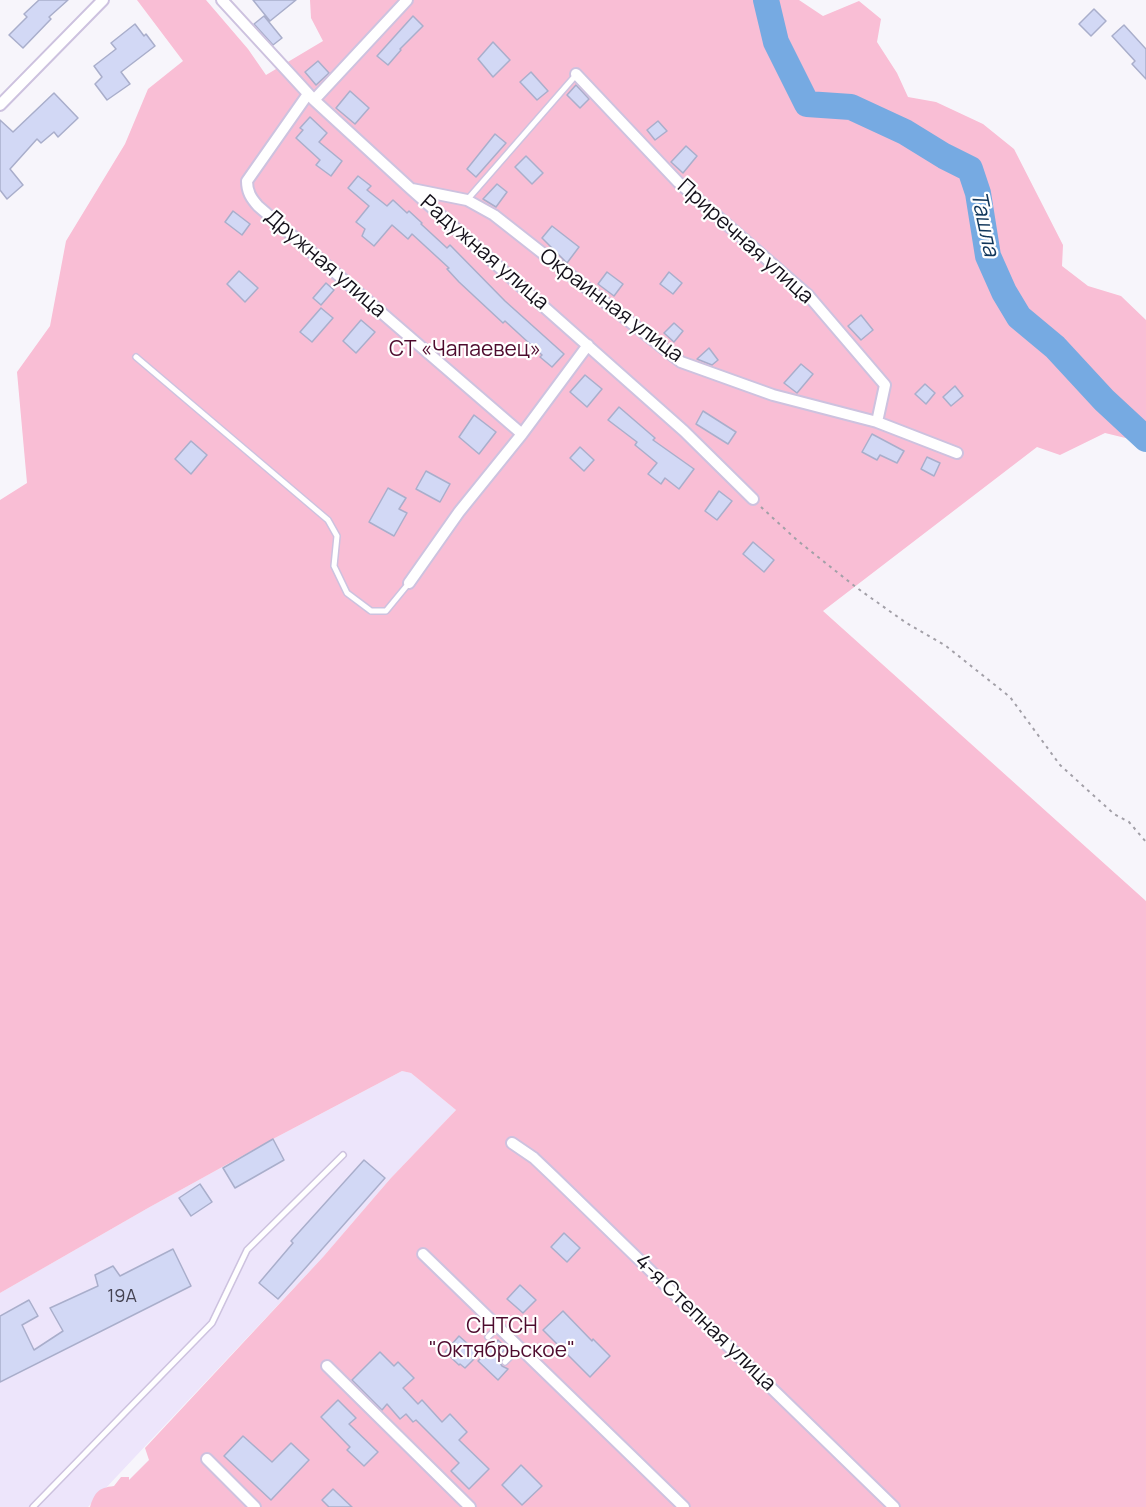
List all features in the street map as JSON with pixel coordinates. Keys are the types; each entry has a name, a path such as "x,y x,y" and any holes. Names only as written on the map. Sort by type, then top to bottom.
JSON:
{"street":[{"path":"0,105 103,0"},
{"name":"Радужная улица","path":"222,0 311,97 411,189 684,431 753,499"},
{"name":"Дружная улица","path":"407,0 311,97 247,181 247,188 250,197 258,206 522,434"},
{"name":"Приречная улица","path":"576,74 678,182 808,295 885,385 877,422"},
{"name":"Окраинная улица","path":"411,189 467,200 494,215 681,362 773,395 877,422 957,453"},
{"path":"409,583 459,512 522,434 588,345"},
{"name":"4-я Степная улица","path":"512,1143 534,1158 554,1177 894,1507"},
{"path":"423,1254 684,1507"},
{"path":"327,1366 470,1507"},
{"path":"207,1459 255,1507"}],"lane":[{"path":"467,200 576,74"},
{"path":"136,357 328,520 337,536 334,566 347,593 371,611 386,611 409,583"},
{"path":"33,1507 212,1323 247,1250 343,1155"},
{"path":"488,1337 498,1327"},
{"path":"506,1362 519,1348"}],"path":[{"path":"753,499 798,541 850,583 905,622 946,646 1010,697 1060,765 1114,814 1129,822 1146,842"}],"shaded area":[{"path":"402,1071 411,1073 456,1110 389,1180 323,1257 88,1507 0,1507 0,1293 148,1208"}],"green space":[{"path":"137,0 206,0 248,49 266,75 323,41 311,18 310,0 799,0 823,16 859,1 881,19 877,42 897,73 908,97 936,102 983,124 1014,149 1063,245 1062,266 1088,286 1121,296 1146,320 1146,443 1105,433 1060,455 1037,447 823,611 1146,901 1146,1507 90,1507 98,1492 114,1486 121,1477 129,1477 129,1480 149,1460 145,1448 323,1257 390,1179 456,1110 411,1073 402,1071 148,1208 0,1293 0,500 27,483 17,372 50,326 66,241 125,144 148,89 183,61"}],"building":[{"path":"39,0 68,0 49,17 51,19 23,48 9,35 27,17 24,14"},
{"path":"253,0 296,0 270,21"},
{"path":"1094,9 1106,21 1091,36 1079,24"},
{"path":"264,16 282,38 273,45 254,24"},
{"path":"413,16 423,26 388,65 377,56"},
{"path":"135,24 155,46 121,72 130,84 107,100 95,84 102,77 94,66 116,49 111,43"},
{"path":"1124,25 1146,49 1146,79 1132,64 1135,61 1112,36"},
{"path":"493,42 510,60 493,77 478,59"},
{"path":"318,61 329,73 316,85 305,72"},
{"path":"531,72 548,91 537,100 520,82"},
{"path":"576,85 589,99 580,108 567,95"},
{"path":"350,91 369,108 355,124 336,108"},
{"path":"54,93 78,118 58,137 54,132 41,143 37,139 10,169 23,185 7,199 0,190 0,120 13,132"},
{"path":"310,117 327,133 319,142 342,161 331,176 316,165 320,160 296,138 303,130 300,128"},
{"path":"658,121 667,131 655,140 647,130"},
{"path":"495,134 506,143 476,177 467,169"},
{"path":"686,146 697,156 683,173 671,162"},
{"path":"526,156 543,173 532,184 515,167"},
{"path":"358,176 371,186 367,190 387,206 393,200 407,213 409,211 447,248 450,245 505,301 564,354 552,367 505,321 503,323 459,282 447,269 449,268 412,234 408,239 392,225 374,246 362,236 365,229 356,222 369,206 348,188"},
{"path":"497,184 507,192 496,207 483,199"},
{"path":"233,211 250,224 242,235 225,222"},
{"path":"552,226 579,247 567,263 542,238"},
{"path":"239,271 258,288 245,302 227,284"},
{"path":"607,272 623,284 614,296 598,284"},
{"path":"669,272 682,283 673,294 660,284"},
{"path":"326,283 334,290 321,305 313,298"},
{"path":"321,308 333,318 312,342 300,332"},
{"path":"861,315 873,330 861,340 848,326"},
{"path":"361,320 375,332 356,353 343,341"},
{"path":"674,323 683,331 674,342 664,333"},
{"path":"709,348 718,360 712,365 697,359"},
{"path":"801,364 813,374 797,393 784,383"},
{"path":"585,375 602,389 587,407 570,392"},
{"path":"925,384 935,393 926,404 915,394"},
{"path":"955,386 963,396 951,406 943,397"},
{"path":"619,407 655,438 653,440 694,469 679,489 665,478 661,484 648,474 657,463 635,445 637,442 608,420"},
{"path":"703,411 736,432 728,444 696,424"},
{"path":"474,415 496,432 479,454 459,437"},
{"path":"872,434 904,451 897,463 880,455 877,460 862,452"},
{"path":"191,441 207,455 191,474 175,459"},
{"path":"580,447 594,460 584,471 570,458"},
{"path":"927,457 940,463 934,476 921,469"},
{"path":"426,471 450,484 440,502 416,489"},
{"path":"388,488 406,498 399,509 407,513 394,536 369,522"},
{"path":"719,491 732,501 717,520 705,511"},
{"path":"753,542 774,560 764,572 743,554"},
{"path":"273,1139 284,1160 235,1188 223,1168"},
{"path":"364,1160 385,1178 278,1299 259,1283 293,1243 291,1241"},
{"path":"200,1184 212,1202 191,1216 179,1198"},
{"path":"564,1233 580,1248 567,1262 551,1247"},
{"path":"173,1249 191,1286 0,1382 0,1316 29,1300 38,1316 22,1325 34,1350 63,1331 50,1308 98,1286 95,1275 113,1266 120,1276"},
{"path":"520,1285 536,1300 523,1313 507,1299"},
{"path":"563,1311 610,1356 590,1377 543,1330"},
{"path":"459,1336 479,1354 465,1368 445,1352"},
{"path":"498,1340 506,1348 497,1358 502,1366 508,1369 498,1380 478,1361"},
{"path":"380,1352 394,1366 398,1362 414,1378 403,1388 418,1404 422,1400 442,1422 450,1414 467,1432 459,1440 489,1469 469,1489 451,1471 459,1463 416,1420 413,1422 406,1414 400,1419 387,1404 382,1410 352,1380"},
{"path":"338,1400 356,1418 349,1424 378,1452 364,1466 347,1450 350,1447 321,1417"},
{"path":"243,1436 272,1462 291,1443 309,1460 271,1500 224,1456"},
{"path":"521,1465 542,1486 522,1505 502,1485"},
{"path":"333,1489 352,1507 329,1507 322,1500"}],"waterway":[{"name":"Ташла","path":"766,0 776,42 807,104 851,107 905,132 970,169 978,193 988,256 1004,292 1019,317 1055,347 1104,400 1146,439"}],"park label":[{"name":"СТ «Чапаевец»","path":"465,350"},
{"name":"СНТСН \"Октябрьское\"","path":"502,1339"}]}
